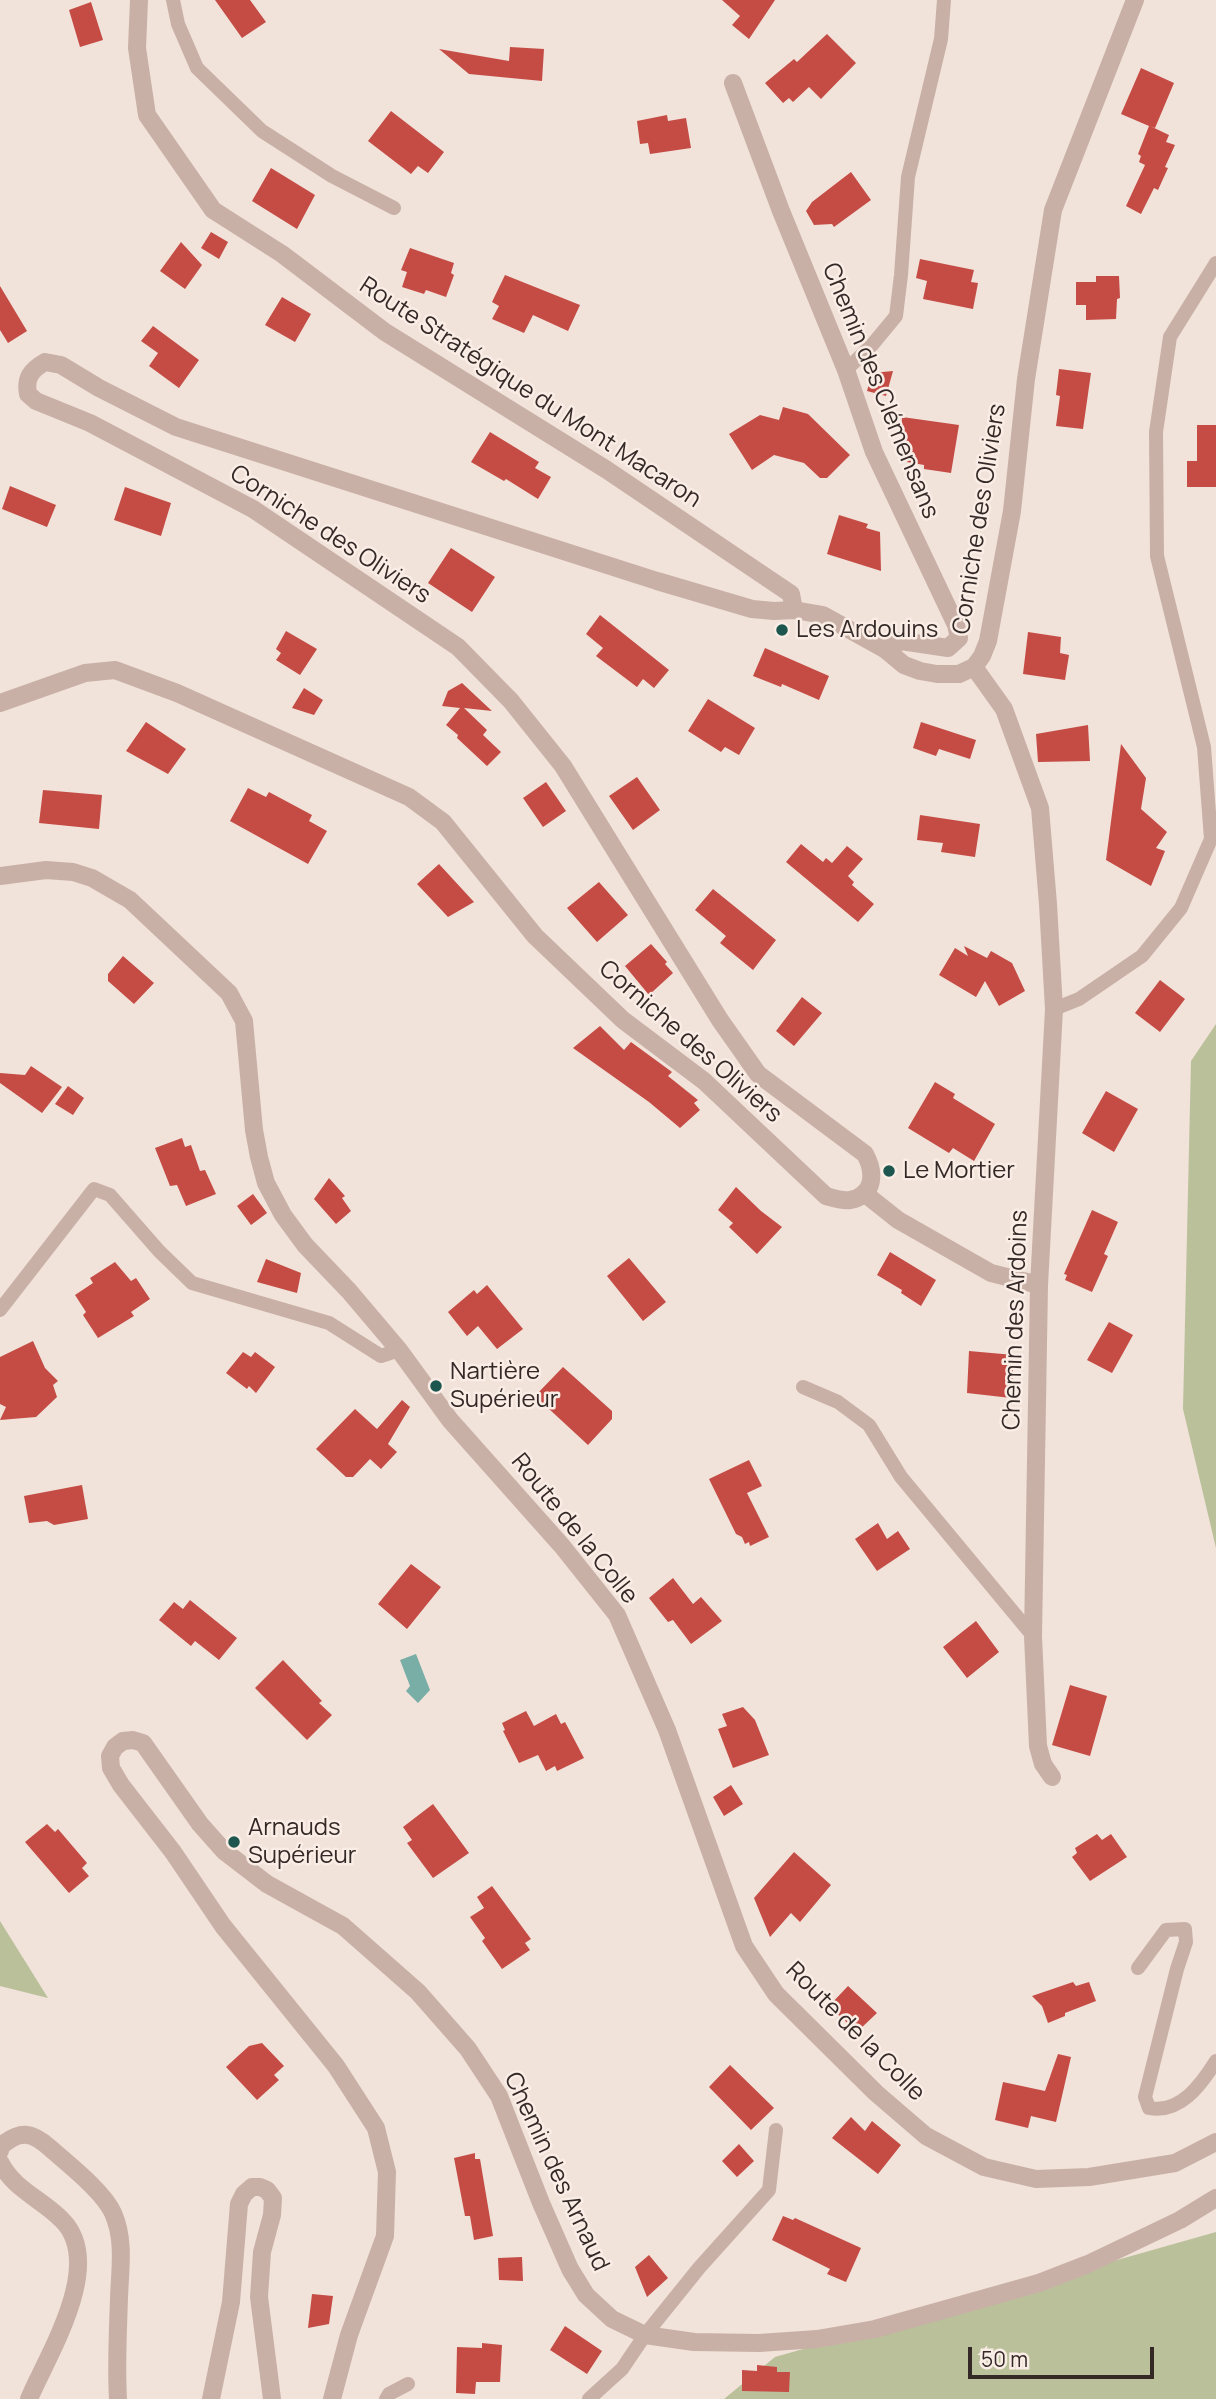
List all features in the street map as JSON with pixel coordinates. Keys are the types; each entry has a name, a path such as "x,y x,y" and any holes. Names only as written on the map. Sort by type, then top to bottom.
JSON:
{"street":[{"name":"Route Stratégique du Mont Macaron","path":"139,0 137,48 147,115 213,210 282,254 385,332 607,470 791,594 794,610"},
{"name":"Corniche des Oliviers","path":"0,703 85,673 115,670 177,693 409,797 443,822 535,936 623,1020 704,1081 826,1196 851,1200 864,1193 873,1177 871,1165 864,1154 758,1074 720,1020 563,766 511,701 458,647 253,509 90,423 36,401 28,394 27,381 29,374 45,362 61,365 99,388 176,427 752,609 794,610 823,615 886,650 904,665 929,673 959,674 974,667 988,641 1012,511 1026,379 1053,211 1135,0"},
{"name":"Chemin des Clémensans","path":"733,83 780,211 846,370 874,452 956,625 959,638 948,648 901,640 886,650"},
{"name":"Chemin des Ardoins","path":"974,667 1004,709 1040,808 1054,1009 1039,1285 1033,1636 1038,1746 1043,1764 1052,1777"},
{"name":"Route de la Colle","path":"0,876 46,870 73,872 98,881 130,900 229,993 243,1021 254,1130 266,1183 289,1225 399,1350 450,1420 562,1546 617,1615 667,1730 744,1946 776,1994 876,2093 926,2136 984,2167 1036,2179 1089,2177 1175,2162 1216,2143"},
{"path":"864,1193 898,1220 991,1273 1039,1285"},
{"name":"Chemin des Arnaud","path":"332,2399 349,2335 385,2236 387,2172 376,2128 336,2066 222,1926 173,1853 121,1785 111,1768 110,1756 115,1746 122,1741 143,1743 200,1824 224,1851 267,1884 343,1926 418,1992 468,2049 499,2096 541,2203 570,2269 586,2295 612,2319 645,2335 694,2342 759,2343 817,2339 875,2329 1039,2283 1088,2264 1180,2220 1216,2198"},
{"path":"0,2151 9,2139 21,2134 37,2136 88,2182 113,2211 121,2242 116,2374 118,2399"},
{"path":"0,2162 5,2173 24,2191 63,2220 74,2239 79,2264 71,2306 29,2399"},
{"path":"211,2399 231,2302 239,2204 244,2194 252,2187 260,2186 273,2198 272,2215 262,2252 258,2297 272,2399"}],"lane":[{"path":"173,0 178,24 197,68 253,123 332,176 394,208"},
{"path":"846,370 896,316 908,177 941,39 944,0"},
{"path":"1054,1009 1079,999 1142,956 1181,908 1211,839 1204,747 1157,556 1156,432 1170,337 1216,263"},
{"path":"0,1310 94,1189 110,1195 159,1251 192,1283 329,1323 381,1356 399,1350"},
{"path":"803,1387 838,1402 869,1425 901,1477 1033,1636"},
{"path":"1138,1968 1166,1930 1185,1930 1186,1942 1145,2097 1149,2108 1163,2111 1183,2101 1216,2062"},
{"path":"589,2399 622,2369 645,2335 699,2268 769,2190 776,2130"},
{"path":"386,2399 389,2394 408,2384"}],"green space":[{"path":"1216,1024 1216,1548 1183,1409 1191,1061"},
{"path":"0,1921 48,1998 0,1986"},
{"path":"1216,2232 1216,2399 724,2399 775,2357"}],"water":[{"path":"416,1654 430,1690 418,1703 406,1691 410,1686 400,1660"}],"building":[{"path":"215,0 250,0 266,22 242,38"},
{"path":"722,0 775,0 749,39 732,25 740,16"},
{"path":"91,2 103,40 80,47 69,10"},
{"path":"827,34 856,63 821,99 809,87 793,102 789,98 783,103 765,83 794,59 797,62"},
{"path":"510,47 544,49 542,81 469,74 439,49 509,61"},
{"path":"1141,68 1174,83 1155,128 1150,126 1169,135 1166,142 1175,145 1158,190 1154,188 1141,214 1126,206 1145,165 1139,162 1141,156 1138,154 1149,126 1121,114"},
{"path":"391,111 444,152 428,173 418,166 411,174 368,141"},
{"path":"667,115 668,121 686,118 691,148 650,154 648,143 640,144 637,121"},
{"path":"271,168 315,195 297,229 252,201"},
{"path":"851,172 871,200 834,227 832,224 814,225 806,211 812,202"},
{"path":"211,232 228,242 219,259 201,248"},
{"path":"181,242 202,265 185,289 160,271"},
{"path":"410,248 454,263 451,273 454,275 446,297 426,290 424,294 402,287 407,272 401,270"},
{"path":"920,259 974,270 971,282 978,283 973,309 923,299 927,281 916,278"},
{"path":"505,275 580,305 568,331 533,315 524,333 492,319 499,306 492,302"},
{"path":"1096,276 1119,276 1120,298 1117,299 1116,319 1086,320 1086,305 1076,305 1076,282 1096,282"},
{"path":"0,286 27,331 8,343 0,330"},
{"path":"282,297 311,314 295,342 265,325"},
{"path":"153,326 199,360 179,388 149,366 158,353 141,341"},
{"path":"1059,369 1091,373 1083,429 1056,426 1060,396 1056,395"},
{"path":"893,371 886,396 867,391 872,373"},
{"path":"783,407 808,414 850,455 827,478 820,478 804,463 774,455 752,470 729,434 760,415 779,420"},
{"path":"902,417 959,425 951,473 924,469 924,465 907,462 909,441 901,440"},
{"path":"1197,425 1216,425 1216,487 1187,487 1187,461 1197,461"},
{"path":"490,432 539,462 535,468 551,477 538,499 471,462"},
{"path":"10,486 56,505 47,527 2,509"},
{"path":"125,487 171,503 161,536 114,520"},
{"path":"839,515 868,524 866,528 880,532 881,571 827,554"},
{"path":"451,548 495,577 472,612 428,583"},
{"path":"600,615 669,670 654,688 643,679 637,687 596,656 603,648 586,634"},
{"path":"286,631 317,649 300,675 276,660 281,653 276,649"},
{"path":"1028,632 1061,637 1060,653 1069,655 1065,680 1023,674"},
{"path":"765,648 829,676 819,700 782,684 781,687 753,676"},
{"path":"462,683 492,711 464,708 487,730 483,735 501,752 487,766 446,725 460,708 442,706 448,691"},
{"path":"304,688 323,700 314,715 292,708"},
{"path":"708,699 755,728 739,755 725,747 721,752 688,731"},
{"path":"146,722 186,749 168,774 126,751"},
{"path":"921,722 976,740 970,759 939,749 936,756 913,748"},
{"path":"1088,725 1090,761 1038,762 1036,734"},
{"path":"1121,744 1146,778 1141,809 1167,832 1156,848 1165,851 1151,886 1106,860"},
{"path":"637,777 660,810 633,830 609,796"},
{"path":"546,782 566,811 543,827 523,798"},
{"path":"248,788 266,797 269,792 312,815 309,821 327,831 308,864 230,821"},
{"path":"43,790 102,795 99,829 39,823"},
{"path":"920,815 980,824 975,857 941,852 943,843 917,840"},
{"path":"801,844 823,862 826,858 832,863 847,846 863,859 848,876 854,882 852,885 874,904 858,922 786,862"},
{"path":"439,864 474,902 448,917 417,884"},
{"path":"599,882 628,915 597,942 567,908"},
{"path":"713,889 776,940 753,970 720,943 726,936 695,910"},
{"path":"651,944 673,973 649,995 625,966"},
{"path":"964,946 987,958 991,951 1012,963 1025,991 999,1006 985,981 976,997 939,975 955,948 968,956"},
{"path":"123,956 154,983 134,1004 108,981 108,974"},
{"path":"1160,980 1185,999 1160,1032 1135,1013"},
{"path":"802,997 822,1013 794,1046 776,1031"},
{"path":"600,1026 624,1050 631,1042 672,1072 668,1076 698,1100 694,1103 700,1110 680,1128 649,1102 573,1048"},
{"path":"31,1066 62,1087 42,1113 0,1083 0,1073 25,1075"},
{"path":"935,1082 955,1094 953,1098 995,1124 974,1161 953,1148 949,1153 908,1128"},
{"path":"68,1086 84,1098 73,1115 55,1104"},
{"path":"1106,1091 1138,1109 1114,1152 1082,1133"},
{"path":"182,1138 185,1147 191,1145 200,1171 205,1170 216,1194 186,1206 177,1185 170,1186 155,1148"},
{"path":"329,1178 345,1196 342,1198 351,1211 336,1224 314,1199"},
{"path":"736,1187 782,1227 757,1254 729,1227 733,1223 718,1210"},
{"path":"253,1194 267,1213 251,1225 237,1206"},
{"path":"1092,1210 1118,1222 1104,1254 1108,1256 1092,1292 1065,1280 1067,1275 1064,1274"},
{"path":"890,1252 936,1280 921,1306 901,1293 902,1290 877,1275"},
{"path":"629,1258 666,1302 643,1321 607,1276"},
{"path":"266,1259 301,1273 297,1293 257,1282"},
{"path":"115,1262 131,1281 136,1278 150,1299 131,1312 134,1316 98,1338 83,1315 86,1312 75,1295 93,1283 90,1278"},
{"path":"487,1285 523,1329 497,1349 478,1326 467,1336 448,1312 474,1290 477,1294"},
{"path":"1109,1322 1133,1335 1112,1373 1087,1360"},
{"path":"33,1341 45,1368 58,1381 53,1385 57,1397 36,1417 0,1420 6,1407 0,1404 0,1357"},
{"path":"969,1351 1014,1355 1011,1398 967,1393"},
{"path":"243,1352 251,1357 255,1352 275,1367 256,1393 226,1373"},
{"path":"563,1367 612,1411 612,1419 588,1445 535,1396"},
{"path":"402,1400 410,1407 388,1444 397,1452 381,1469 370,1459 353,1477 346,1477 316,1449 355,1409 377,1429"},
{"path":"749,1460 762,1486 747,1493 769,1537 750,1546 749,1542 745,1544 742,1537 736,1534 709,1479"},
{"path":"82,1485 88,1519 54,1525 47,1521 29,1523 24,1496"},
{"path":"878,1523 887,1539 898,1531 910,1549 877,1571 855,1539"},
{"path":"411,1564 441,1587 407,1629 378,1604"},
{"path":"673,1578 693,1604 701,1597 722,1621 691,1644 673,1620 668,1622 649,1598"},
{"path":"190,1600 237,1638 219,1660 195,1641 191,1646 159,1620 174,1602 183,1609"},
{"path":"976,1621 999,1652 967,1678 943,1647"},
{"path":"283,1660 332,1715 307,1740 255,1688"},
{"path":"1070,1685 1107,1696 1090,1756 1052,1745"},
{"path":"743,1707 755,1720 769,1755 733,1768 718,1729 727,1726 722,1714"},
{"path":"526,1711 534,1726 556,1714 561,1724 565,1722 584,1758 557,1771 555,1766 546,1771 538,1755 519,1763 503,1731 505,1730 502,1723"},
{"path":"731,1785 743,1804 724,1816 713,1797"},
{"path":"433,1804 469,1853 433,1878 407,1843 412,1840 403,1827"},
{"path":"47,1824 55,1832 58,1829 87,1863 82,1868 89,1876 69,1893 25,1842"},
{"path":"1097,1834 1102,1840 1111,1834 1127,1857 1090,1881 1072,1857 1077,1853 1075,1848"},
{"path":"794,1852 831,1885 800,1922 791,1913 770,1937 754,1898"},
{"path":"492,1886 531,1939 525,1943 530,1950 502,1969 482,1941 485,1938 470,1917 484,1908 477,1897"},
{"path":"1073,1982 1076,1986 1089,1982 1096,2001 1048,2023 1042,2006 1032,1996"},
{"path":"848,1986 877,2013 857,2032 829,2006"},
{"path":"262,2043 284,2066 274,2075 279,2080 257,2100 226,2067 249,2046"},
{"path":"1058,2054 1071,2057 1056,2122 1031,2116 1028,2128 995,2120 1003,2082 1045,2091"},
{"path":"730,2065 774,2108 751,2130 709,2087"},
{"path":"851,2117 865,2131 872,2121 901,2145 878,2174 832,2138"},
{"path":"739,2144 754,2161 737,2177 722,2161"},
{"path":"475,2153 475,2159 480,2159 493,2236 474,2240 470,2216 465,2216 454,2158"},
{"path":"783,2216 793,2220 795,2218 861,2248 846,2282 827,2274 830,2269 772,2240"},
{"path":"649,2255 668,2278 647,2297 635,2267"},
{"path":"522,2257 523,2281 499,2280 498,2258"},
{"path":"312,2294 333,2296 329,2324 308,2328"},
{"path":"565,2326 602,2351 587,2374 550,2350"},
{"path":"482,2343 502,2345 500,2382 476,2382 475,2394 456,2393 457,2347 482,2348"},
{"path":"757,2365 777,2367 777,2372 790,2372 789,2392 742,2391 742,2370 757,2371"}],"place":[{"name":"Les Ardouins","path":"782,630"},
{"name":"Le Mortier","path":"889,1171"},
{"name":"Nartière Supérieur","path":"436,1386"},
{"name":"Arnauds Supérieur","path":"234,1842"}]}
